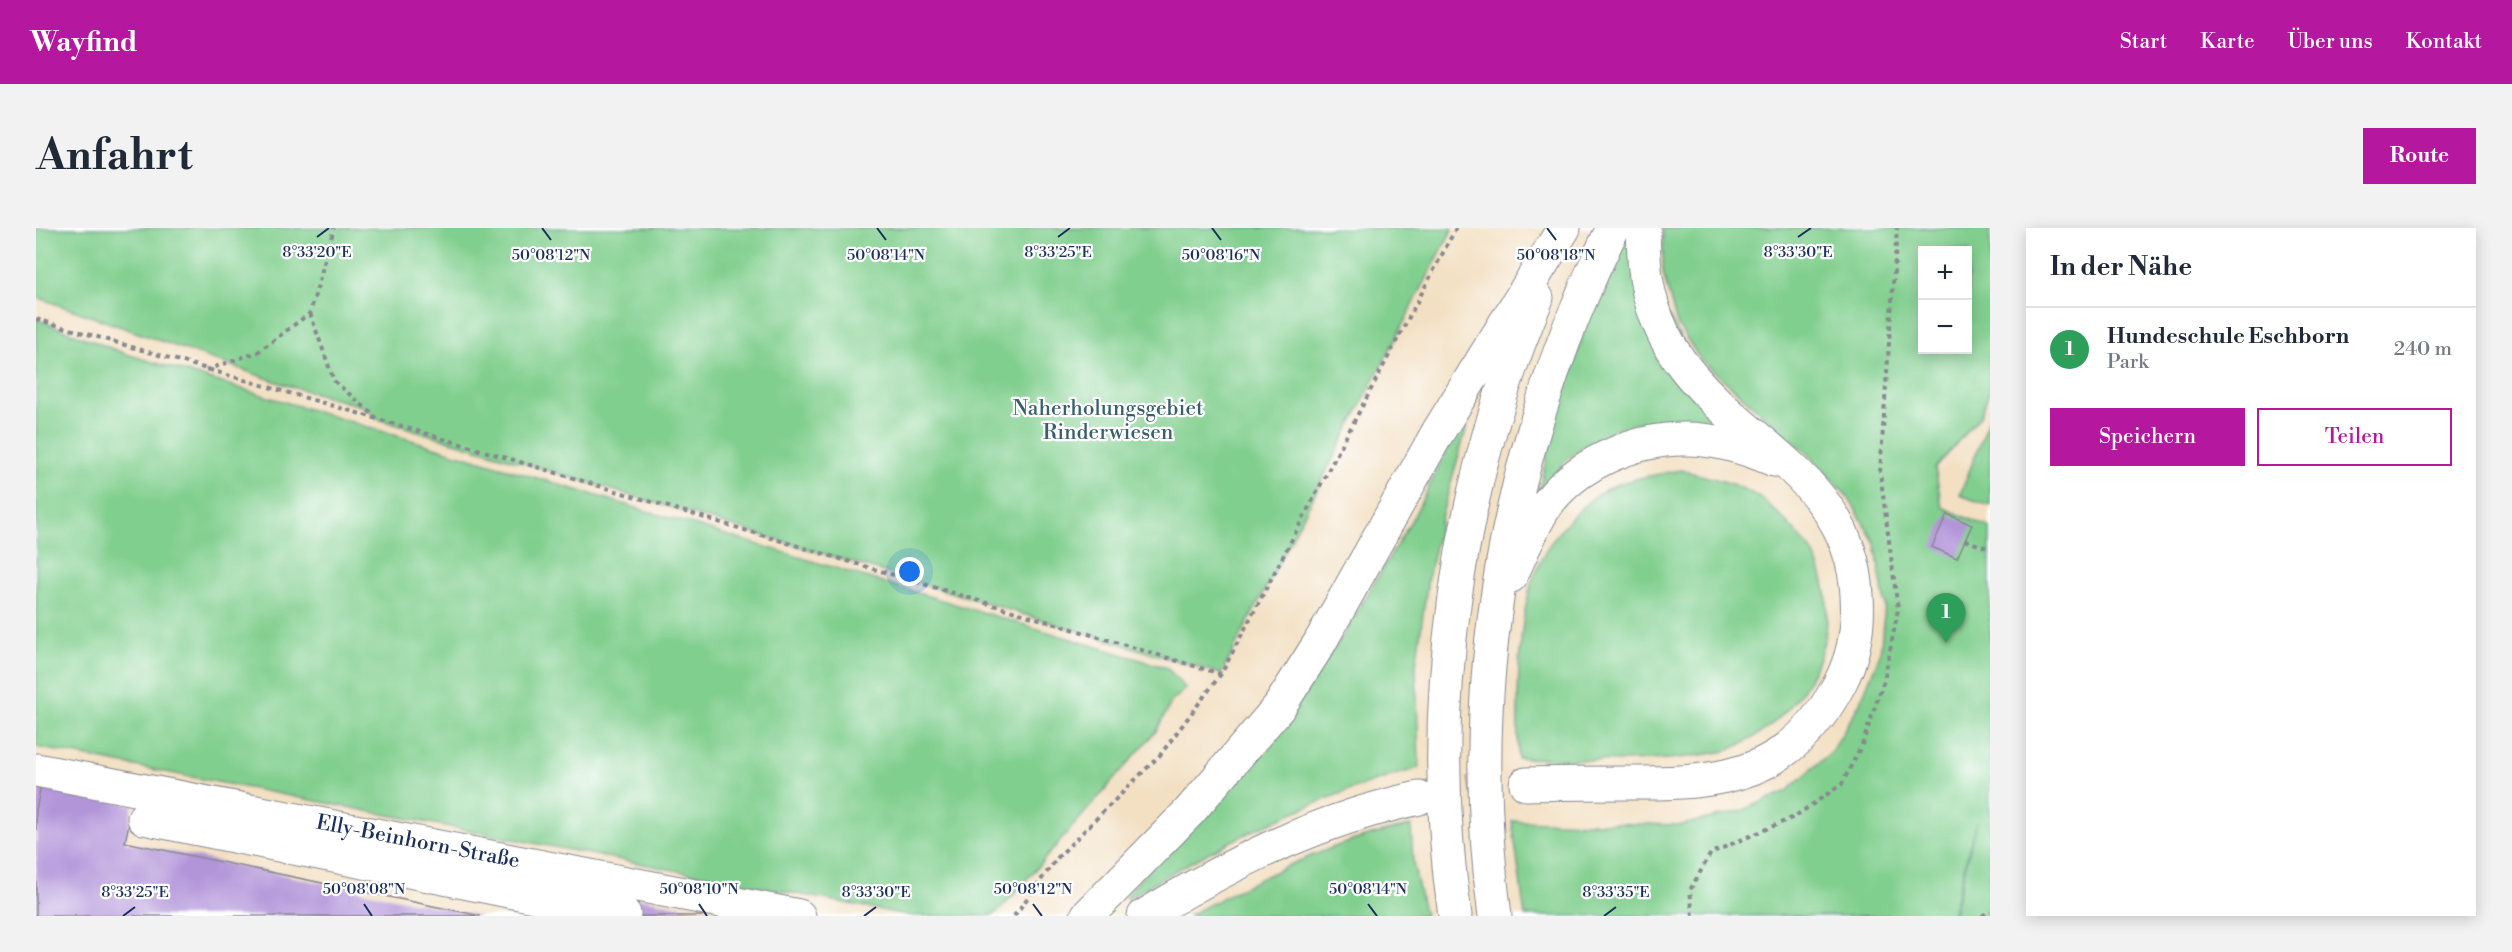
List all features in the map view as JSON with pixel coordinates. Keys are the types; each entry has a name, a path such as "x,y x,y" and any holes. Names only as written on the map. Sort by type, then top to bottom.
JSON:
{"main road":[{"path":"1087,916 1189,812 1279,706 1325,634 1438,432 1566,228"},
{"path":"1455,916 1445,770 1453,609 1473,497 1491,428 1529,317 1566,228"},
{"path":"1495,916 1484,767 1493,610 1516,494 1544,394 1593,268 1613,228"},
{"path":"1526,784 1677,783 1723,778 1745,772 1785,749 1819,717 1838,688 1851,656 1856,633 1857,587 1850,553 1836,521 1824,501 1792,468 1717,400 1680,361 1659,326 1645,285 1644,228"},
{"path":"1493,610 1544,509 1569,482 1599,460 1641,445 1685,439 1723,443 1758,453 1792,468"},
{"name":"Elly-Beinhorn-Straße","path":"36,770 399,837 783,914"},
{"path":"1144,916 1199,883 1271,846 1340,819 1419,798"},
{"path":"144,818 392,870 624,914"},
{"path":"392,870 399,837"}],"path":[{"path":"334,228 310,313 334,381 378,419"},
{"path":"1014,916 1059,856 1161,755 1221,674 1456,228"},
{"path":"206,370 258,352 310,313"},
{"path":"36,319 378,419 1221,674"},
{"path":"1965,540 1990,549"},
{"path":"1982,916 1990,911"}],"green space":[{"name":"Naherholungsgebiet Rinderwiesen","path":"36,228 1453,228 1221,674 378,419 364,407 283,384 36,297"},
{"path":"1627,228 1633,251 1735,437 1666,422 1624,426 1584,446 1564,463 1537,501 1557,410 1573,369 1586,323"},
{"path":"1663,228 1990,228 1990,390 1980,416 1935,468 1942,507 1990,528 1990,916 1954,916 1976,821 1952,916 1525,916 1512,821 1682,825 1741,811 1787,791 1833,750 1859,705 1880,654 1885,605 1875,543 1849,498 1808,454 1700,359 1677,324 1663,273"},
{"path":"36,319 126,354 1167,668 1186,689 1172,701 1156,731 1000,910 990,916 912,916 36,747"},
{"path":"1469,406 1471,412 1442,514 1428,578 1416,665 1419,768 1342,793 1268,823 1197,859 1127,899 1128,893 1290,711 1341,639 1414,516"},
{"path":"1990,417 1990,506 1960,495"},
{"path":"1680,470 1726,482 1759,497 1780,515 1814,555 1824,583 1827,612 1824,641 1814,668 1800,694 1781,716 1757,735 1716,753 1655,760 1518,758 1518,686 1522,632 1531,584 1546,551 1573,516 1604,491 1635,479"},
{"path":"1411,826 1413,863 1425,916 1188,916 1296,862 1353,841"}],"building":[{"path":"1947,514 1972,525 1957,558 1932,547"},
{"path":"41,785 133,805 125,842 481,916 36,916 36,810"},
{"path":"639,898 703,911 702,916 636,916"}],"tunnel":[{"path":"1419,798 1472,789 1526,784"}],"place":[{"name":"Hundeschule Eschborn","path":"1946,643"}]}
